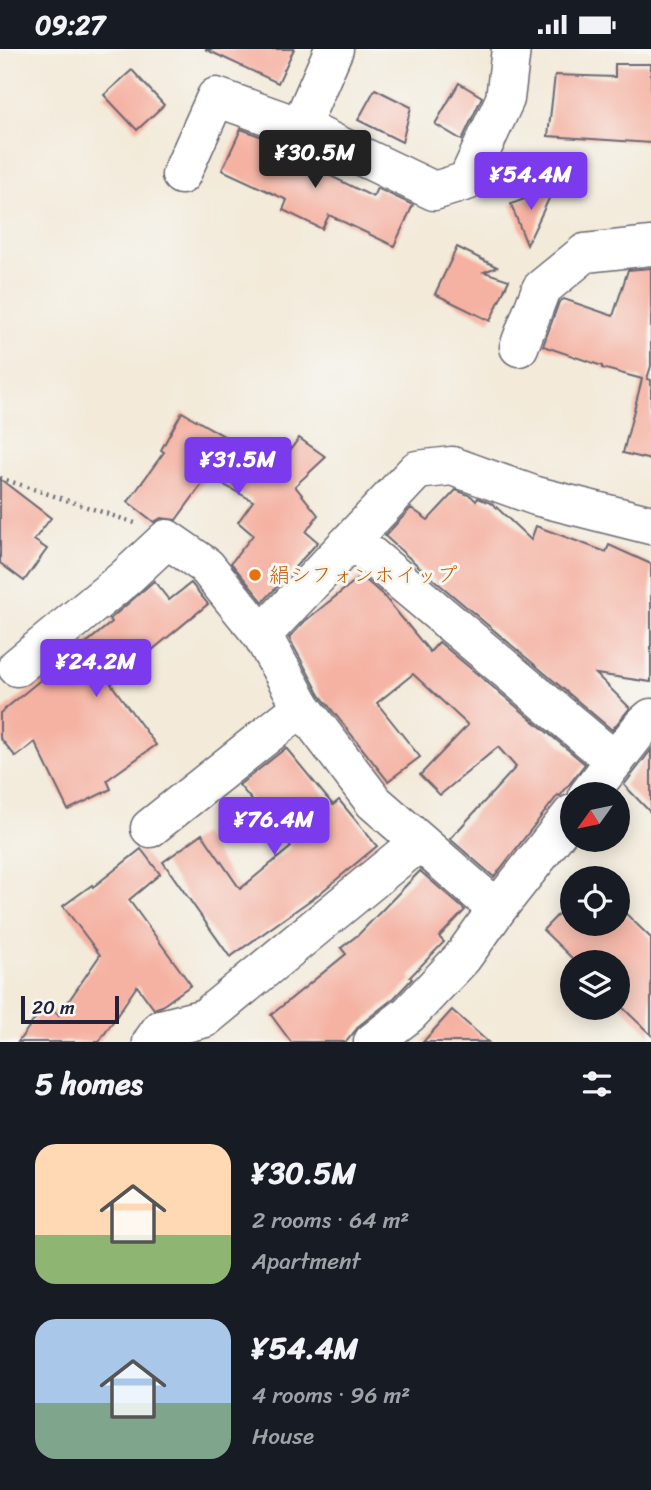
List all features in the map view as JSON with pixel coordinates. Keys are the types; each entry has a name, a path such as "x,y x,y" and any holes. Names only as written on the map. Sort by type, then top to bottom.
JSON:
{"street":[{"path":"300,127 334,49"},
{"path":"181,175 216,97 300,127 434,191 467,181 505,99 511,49"},
{"path":"519,347 541,289 585,253 651,246"},
{"path":"262,635 417,470 452,465 536,496 651,525"},
{"path":"17,667 124,579 167,539 206,566 262,635 302,707 374,802 497,909"},
{"path":"352,540 615,761"},
{"path":"150,828 302,707"},
{"path":"598,782 651,718"},
{"path":"373,1042 409,1014 462,958 560,829"},
{"path":"152,1042 161,1028 205,1018 419,842"}],"path":[{"path":"0,478 130,520 167,539"}],"building":[{"path":"205,49 294,49 278,83"},
{"path":"615,64 651,64 651,143 548,136 555,75 615,77"},
{"path":"132,70 164,105 137,130 104,95"},
{"path":"459,83 482,97 462,140 435,124"},
{"path":"375,89 411,107 402,142 358,120"},
{"path":"241,129 281,144 278,150 373,197 377,188 413,205 394,246 329,215 322,229 283,210 287,200 222,170"},
{"path":"554,188 527,245 511,204"},
{"path":"457,247 497,267 484,272 509,280 490,321 435,294"},
{"path":"651,268 651,366 647,379 651,380 651,460 623,453 642,379 602,368 543,346 559,302 564,299 613,316 628,270"},
{"path":"182,412 278,467 299,438 326,457 295,486 318,515 306,532 318,542 263,602 231,563 253,535 238,522 253,501 208,476 176,520 161,518 154,522 128,502 164,452 161,450"},
{"path":"0,479 51,518 34,540 47,549 24,581 0,563"},
{"path":"456,490 476,501 478,498 493,504 531,540 536,526 606,552 609,545 651,564 651,682 596,674 630,708 612,730 385,536 411,508 428,520"},
{"path":"361,576 383,595 430,652 439,642 585,764 571,782 560,782 560,796 558,795 494,877 450,839 516,767 498,747 440,795 420,775 468,725 413,674 377,703 420,757 388,781 320,695 289,638 305,621"},
{"path":"154,581 169,600 191,583 208,604 111,684 156,745 107,780 111,789 68,810 35,742 16,757 0,738 0,713 112,622 110,619"},
{"path":"286,748 333,805 339,800 377,846 319,894 230,957 163,862 202,834 240,889 291,847 239,785"},
{"path":"651,750 651,813 630,791 630,782 626,782"},
{"path":"141,849 160,874 129,900 191,985 154,1009 137,986 99,1042 18,1042 45,1005 59,1015 100,955 63,906 92,885 93,887"},
{"path":"420,871 465,910 439,937 444,942 394,998 360,1025 346,1042 291,1042 271,1015 346,954 341,948 359,934"},
{"path":"560,912 560,936 630,936 630,918 651,938 651,1035 630,1015 630,950 564,950 543,930"},
{"path":"452,1010 488,1042 423,1042"}],"place":[{"name":"絹シフォンホイップ","path":"255,575"}]}
